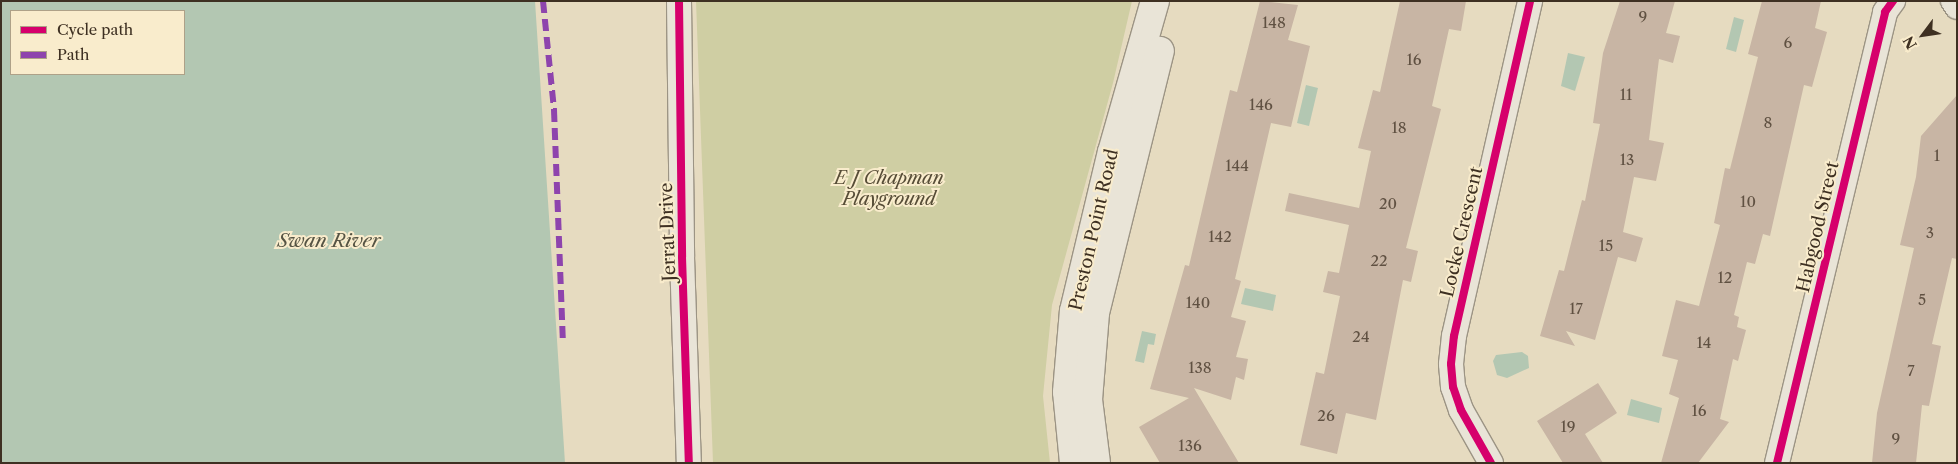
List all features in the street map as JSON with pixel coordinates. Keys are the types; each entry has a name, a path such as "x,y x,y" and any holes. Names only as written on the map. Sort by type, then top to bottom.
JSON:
{"main road":[{"name":"Preston Point Road","path":"1074,463 1067,392 1074,311 1112,152 1155,1"},
{"name":"Preston Point Road","path":"1096,463 1088,400 1095,313 1170,1"}],"street":[{"name":"Jerrat Drive","path":"679,1 682,257 689,463"},
{"name":"Locke Crescent","path":"1491,463 1461,410 1453,387 1451,364 1454,336 1530,1"},
{"name":"Habgood Street","path":"1777,463 1885,12 1893,1"},
{"path":"1953,1 1957,7"}],"green space":[{"name":"E J Chapman Playground","path":"696,1 1132,1 1113,83 1052,305 1043,396 1050,463 713,463"}],"water":[{"name":"Swan River","path":"1,1 535,1 565,463 1,463"},
{"path":"1734,17 1744,20 1736,52 1726,49"},
{"path":"1568,53 1585,57 1575,91 1561,86"},
{"path":"1306,85 1318,88 1309,126 1297,123"},
{"path":"1245,288 1276,295 1273,311 1241,304"},
{"path":"1142,331 1156,334 1154,345 1148,344 1144,363 1135,361"},
{"path":"1522,352 1528,356 1529,368 1507,378 1497,375 1493,361 1496,355"},
{"path":"1631,399 1662,408 1659,423 1627,415"}],"building":[{"path":"1260,1 1298,5 1288,40 1310,46 1291,127 1271,123 1235,279 1241,281 1231,317 1246,321 1236,357 1248,359 1244,380 1236,377 1231,400 1194,388 1239,463 1160,463 1139,427 1189,398 1150,389 1185,265 1189,266 1230,90 1237,92"},
{"path":"1400,1 1466,1 1461,31 1449,29 1432,106 1441,109 1406,248 1418,251 1411,282 1403,280 1376,420 1346,413 1337,454 1300,445 1316,372 1324,374 1340,296 1323,292 1328,271 1339,273 1349,225 1285,211 1289,193 1359,208 1371,151 1358,148 1373,90 1380,92"},
{"path":"1620,1 1675,1 1666,33 1680,36 1673,63 1659,59 1649,140 1664,143 1656,181 1634,177 1623,232 1643,238 1636,262 1618,257 1595,340 1566,331 1575,346 1540,336 1559,270 1564,271 1582,200 1585,201 1600,124 1593,123 1603,53"},
{"path":"1762,1 1821,1 1815,28 1827,32 1812,87 1804,85 1770,236 1763,234 1755,264 1747,262 1734,315 1739,317 1737,327 1746,330 1738,361 1733,359 1720,419 1729,422 1698,463 1661,463 1679,398 1669,394 1678,360 1662,356 1676,300 1699,306 1720,225 1714,223 1725,168 1730,169 1758,57 1748,54"},
{"path":"1957,95 1957,259 1952,258 1932,344 1941,346 1929,406 1922,405 1916,463 1872,463 1877,413 1914,248 1900,245 1916,177 1921,136"},
{"path":"1598,383 1617,413 1585,434 1603,463 1563,463 1537,421"}],"marked path":[{"path":"543,1 554,110 563,342"}],"cycle path":[{"path":"679,1 682,257 689,463"},
{"path":"1491,463 1461,410 1453,387 1451,364 1454,336 1530,1"},
{"path":"1777,463 1885,12 1893,1"}]}
